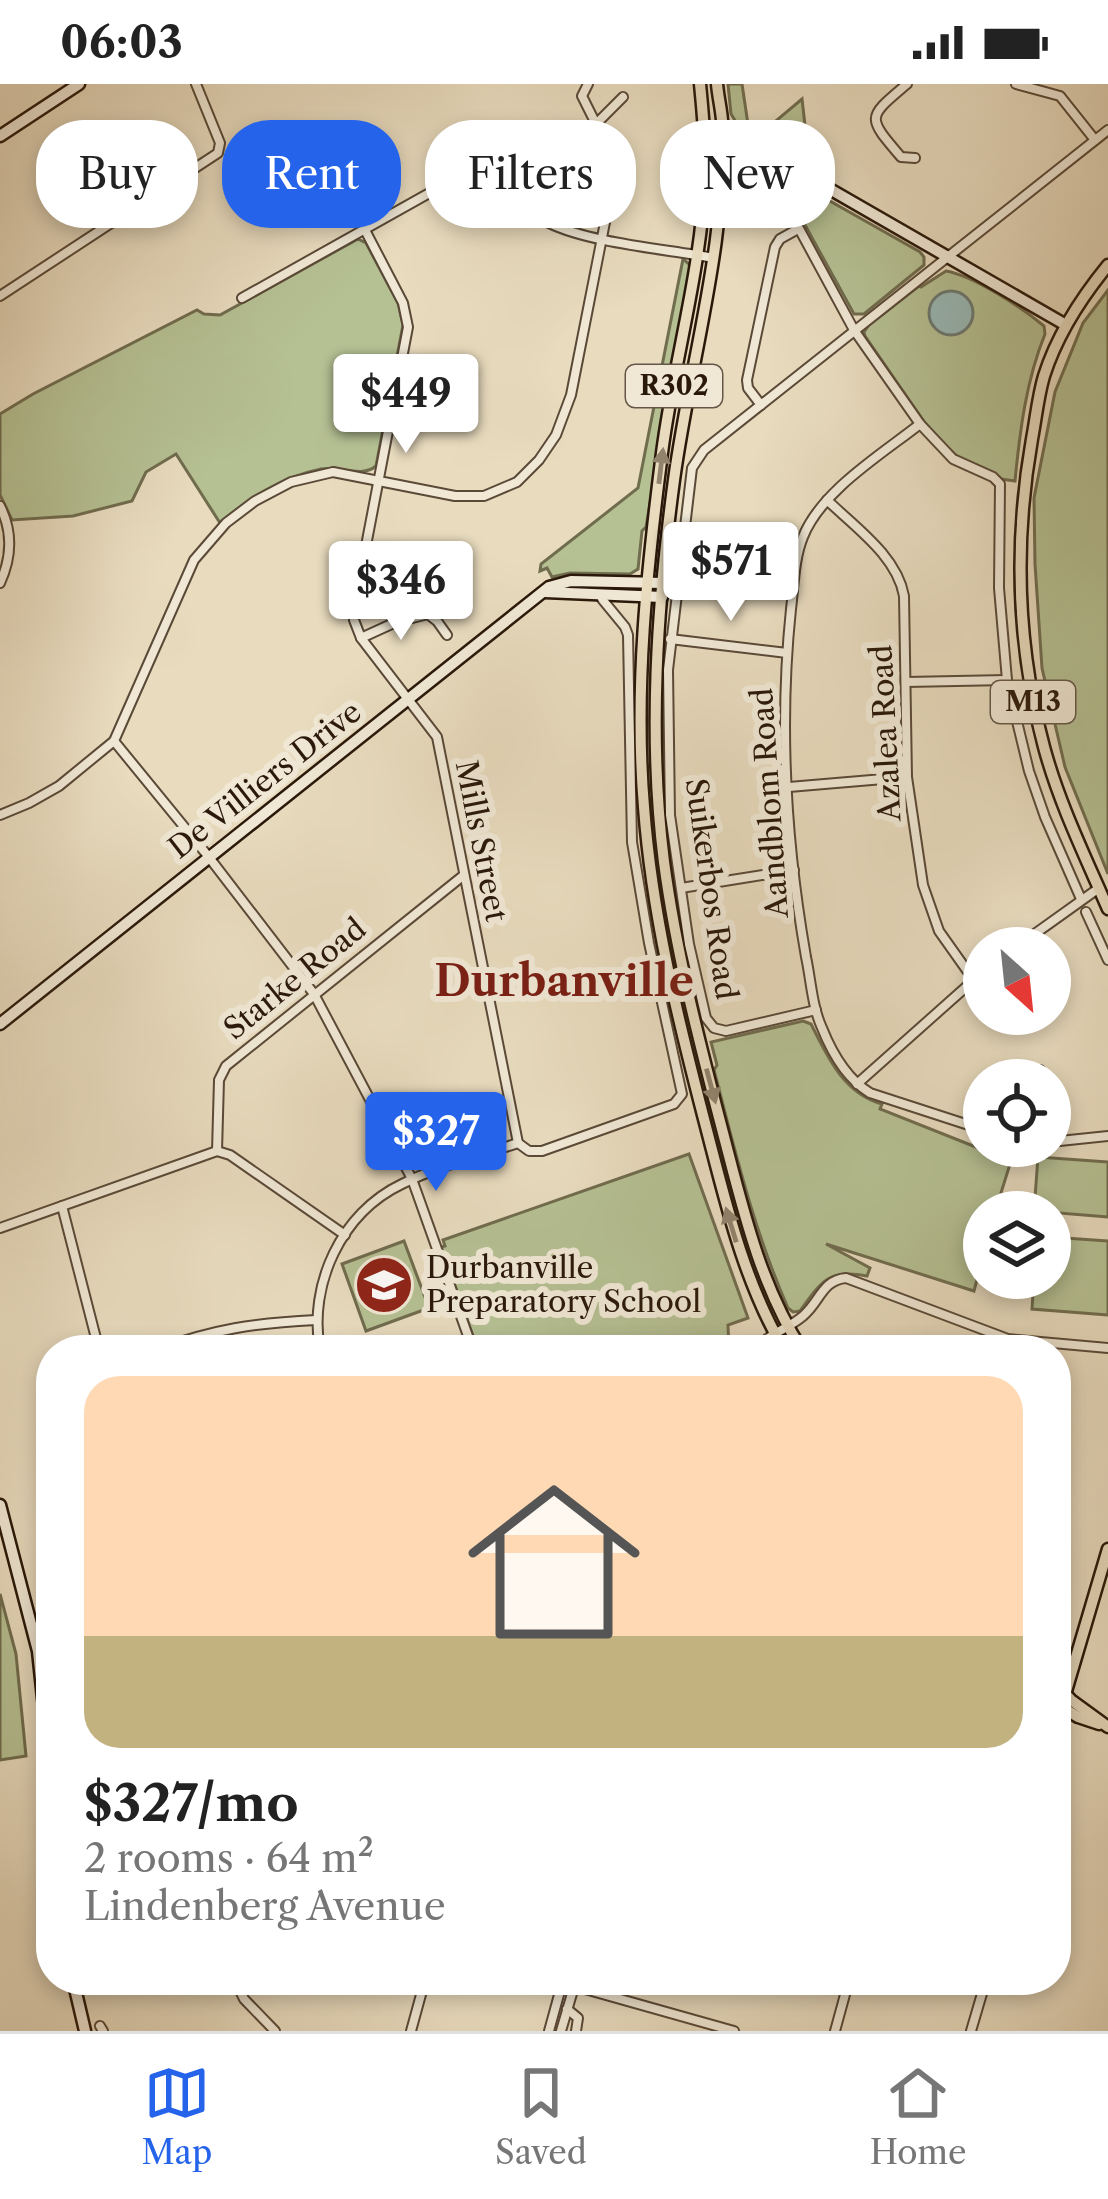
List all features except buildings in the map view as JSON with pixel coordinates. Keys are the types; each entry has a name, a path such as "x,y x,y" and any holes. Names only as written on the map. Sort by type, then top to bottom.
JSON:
{"main road":[{"name":"R302","path":"700,84 703,120"},
{"name":"R302","path":"717,84 722,120"},
{"name":"R302","path":"700,228 663,446 646,589 641,761 646,836 679,1025 733,1234 775,1334"},
{"name":"R302","path":"716,228 678,450 663,583 656,753 664,865 699,1043 751,1238 793,1335"},
{"name":"M13","path":"1108,265 1066,326 1044,377 1028,459 1020,545 1025,656 1044,751 1108,909"},
{"path":"1071,1671 1107,1558"},
{"path":"1071,1655 1084,1630"},
{"path":"1071,1711 1108,1727"}],"street":[{"path":"0,136 79,84"},
{"path":"588,84 582,96 594,120"},
{"path":"907,84 878,109 875,120 901,157 915,158"},
{"path":"1016,84 1060,96 1095,140"},
{"path":"0,296 218,153 220,143 199,85"},
{"path":"600,120 623,97"},
{"name":"Suikerbos Road","path":"816,1010 718,1030 706,1018 689,944 670,815 668,670 692,468 704,450 1108,130"},
{"path":"242,298 449,182 465,179 477,181 564,230 713,258"},
{"path":"835,191 1066,326"},
{"path":"0,815 59,786 114,741 194,560 226,523 266,494 302,478 333,472 474,497 509,487 539,460 567,408 603,228"},
{"path":"364,230 403,303 408,327 354,620 361,638 428,614 447,634"},
{"path":"761,405 747,382 761,313 776,244 798,230 854,330 920,424 953,459 1000,484 998,574 1007,680 1029,771 1081,899"},
{"name":"Aandblom Road","path":"857,1084 831,1046 816,1010 794,870 784,692 787,652 800,544 807,527 827,500 920,424"},
{"name":"Azalea Road","path":"827,500 899,576 904,596 907,777 923,886 946,943 963,966"},
{"path":"0,506 10,550 0,584"},
{"name":"De Villiers Drive","path":"0,1022 542,592 571,581 646,589 663,583"},
{"path":"318,1335 322,1282 332,1258 344,1235 371,1204 393,1188 518,1143 529,1151 542,1151 674,1104 682,1094 632,842 628,638 625,627 602,599 603,587"},
{"name":"De Villiers Drive","path":"646,589 662,597"},
{"name":"Mills Street","path":"361,638 436,736 518,1143"},
{"path":"670,638 787,652"},
{"path":"906,682 1007,680"},
{"path":"114,741 314,994 412,1180 467,1335"},
{"path":"789,787 907,777"},
{"path":"681,888 794,870"},
{"name":"Starke Road","path":"217,1151 218,1084 229,1063 464,875"},
{"path":"1043,927 1099,888"},
{"path":"1086,912 1108,960"},
{"path":"963,988 857,1084 963,1123"},
{"path":"1071,1140 1108,1136"},
{"path":"0,1228 217,1151 230,1155 344,1235"},
{"path":"62,1206 95,1335"},
{"path":"775,1334 807,1313 830,1282 845,1278 997,1335"},
{"path":"198,1335 261,1322 316,1321"},
{"path":"1071,1345 1108,1348"},
{"path":"0,1505 36,1643"},
{"path":"77,1995 86,2031"},
{"path":"242,1995 275,2031"},
{"path":"411,2031 421,1995"},
{"path":"549,2031 559,1995"},
{"path":"561,2031 571,1995"},
{"path":"620,1995 734,2031"},
{"path":"835,2031 845,1995"},
{"path":"971,2031 982,1995"},
{"path":"567,2009 578,2018 576,2031"}],"green space":[{"path":"728,84 742,84 747,120 735,120"},
{"path":"802,99 804,120 777,120"},
{"path":"835,204 924,257 924,265 864,314 854,314 807,228 835,228"},
{"path":"358,239 366,243 398,303 403,325 376,466 364,471 321,469 293,477 220,523 176,454 146,472 132,501 73,516 12,520 0,495 0,414 197,310 220,315"},
{"path":"683,259 690,270 638,569 630,574 552,577 547,568 540,571 541,564 638,488"},
{"path":"946,271 983,286 1044,326 1025,406 1015,481 959,458 944,444 865,336 869,325"},
{"path":"1108,290 1108,874 1065,767 1042,668 1034,498 1055,392 1083,323"},
{"path":"649,799 653,799 677,974 749,1263 682,1012 665,932"},
{"path":"803,1021 811,1024 847,1083 882,1104 880,1109 963,1142 963,1167 1009,1167 1002,1191 963,1191 963,1288 826,1244 870,1268 867,1276 835,1276 820,1285 800,1311 788,1308 746,1190 711,1042"},
{"path":"689,1154 748,1318 728,1325 728,1335 473,1335 441,1247 443,1240"},
{"path":"1071,1159 1108,1162 1108,1217 1071,1214 1071,1191 1035,1191 1037,1167 1071,1167"},
{"path":"1071,1238 1108,1241 1108,1315 1032,1309 1033,1299 1071,1299"},
{"path":"404,1241 429,1308 366,1331 342,1264"},
{"path":"0,1594 16,1654 26,1756 0,1760"}],"water":[{"path":"951,291 967,297 973,313 967,329 951,335 935,329 929,313 935,297"}],"place":[{"name":"Durbanville Preparatory School","path":"384,1285"}],"district":[{"name":"Durbanville","path":"564,981"}]}
